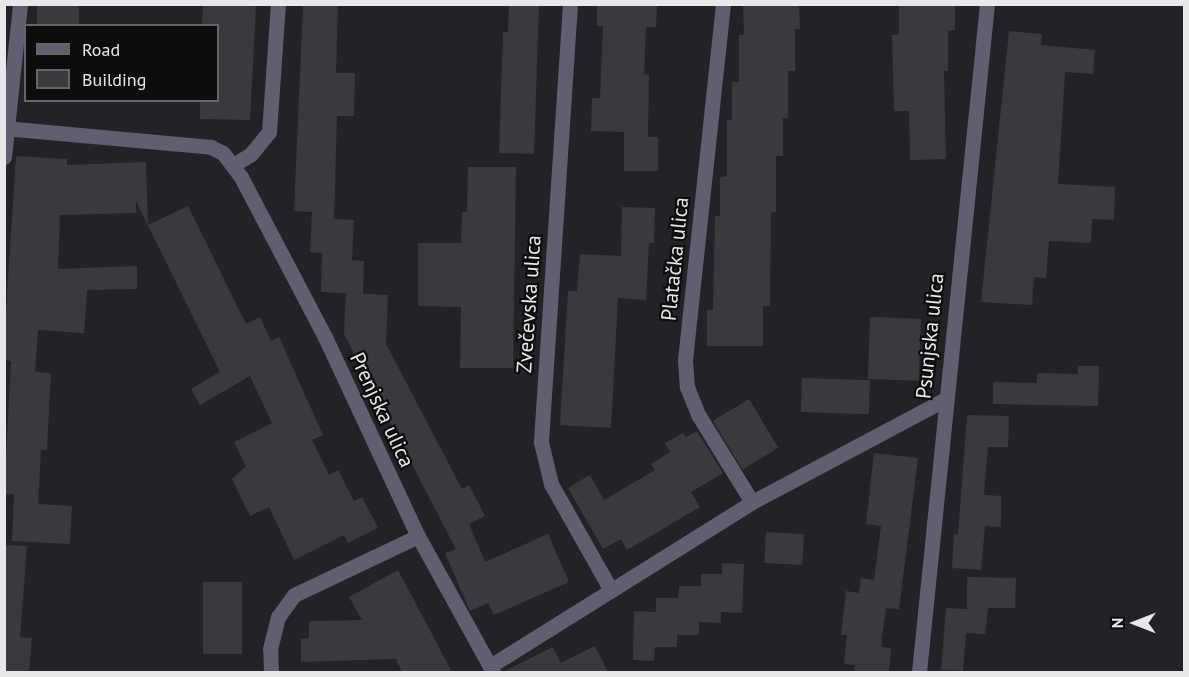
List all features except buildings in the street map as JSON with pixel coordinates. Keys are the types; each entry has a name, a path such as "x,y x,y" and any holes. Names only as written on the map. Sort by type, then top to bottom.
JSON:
{"street":[{"path":"4,157 5,128 20,4"},
{"path":"233,165 250,154 268,132 278,4"},
{"name":"Zvečevska ulica","path":"570,4 541,442 551,484 611,590"},
{"name":"Platačka ulica","path":"723,4 685,360 687,387 699,416 752,502"},
{"name":"Psunjska ulica","path":"919,672 987,4"},
{"name":"Prenjska ulica","path":"5,128 211,147 233,165 325,337 418,536 492,669"},
{"path":"492,669 611,590 752,502 945,400"},
{"path":"271,672 270,650 278,617 294,596 418,536"}]}
